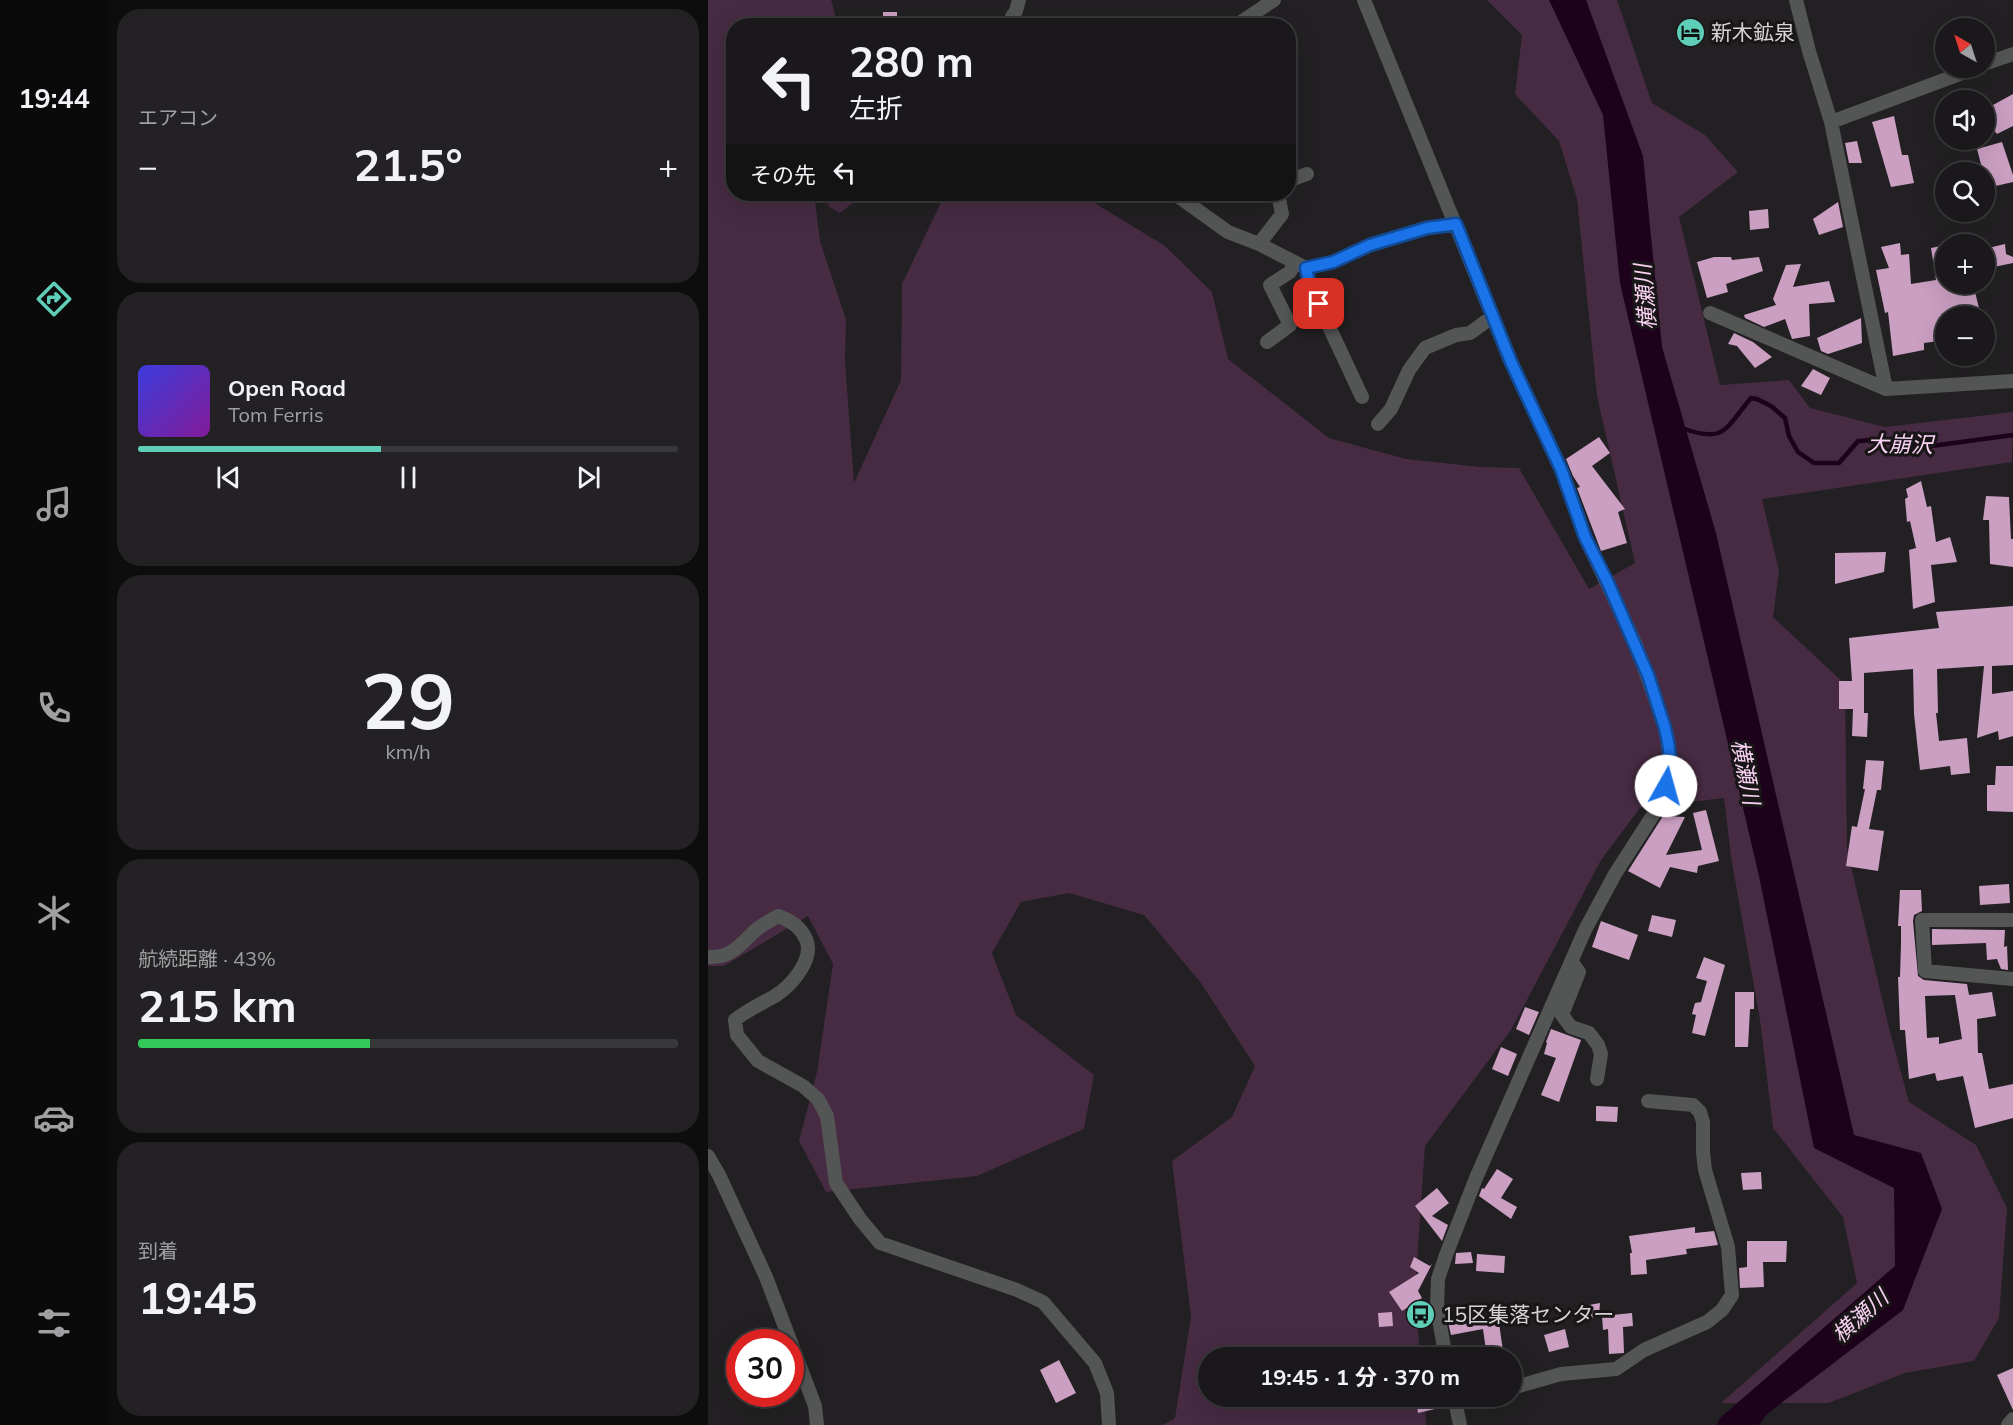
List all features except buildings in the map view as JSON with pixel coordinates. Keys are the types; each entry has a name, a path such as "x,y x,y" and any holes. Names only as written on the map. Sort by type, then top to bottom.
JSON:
{"street":[{"path":"1013,18 1019,0"},
{"path":"1246,18 1274,0"},
{"path":"1364,0 1492,318 1561,469 1585,537 1608,583 1648,675 1665,728 1670,757 1666,786 1655,812 1615,874 1585,930 1476,1178 1438,1279 1437,1308 1444,1347"},
{"path":"1796,0 1831,122 1886,389"},
{"path":"1995,60 2013,54"},
{"path":"1831,122 1949,78"},
{"path":"1296,178 1307,174"},
{"path":"1185,201 1228,232 1259,244 1300,266 1362,397"},
{"path":"1259,244 1282,214 1279,201"},
{"path":"1267,342 1290,325 1270,285 1290,272 1300,266 1333,262 1370,245 1427,228 1456,224"},
{"path":"1710,314 1886,389 2013,381"},
{"path":"1378,424 1391,409 1409,370 1425,348 1456,335 1470,333 1492,318"},
{"path":"708,957 717,957 737,949 758,928 778,916 802,931 809,946 807,960 777,995 746,1011 735,1020 737,1035 758,1061 803,1086 818,1099 827,1116 836,1183 880,1244 1017,1290 1043,1302 1095,1363 1107,1393 1109,1425"},
{"path":"2013,920 1922,920 1925,970 2013,979"},
{"path":"1572,962 1579,972 1562,1015 1570,1027 1589,1033 1598,1045 1601,1054 1597,1079"},
{"path":"1522,1385 1561,1374 1616,1369 1644,1350 1707,1322 1722,1310 1732,1295 1728,1247 1705,1170 1703,1122 1700,1112 1693,1105 1648,1101"},
{"path":"708,1156 766,1277 815,1406 817,1425"},
{"path":"1459,1407 1460,1425"},
{"path":"2008,1425 2013,1419"}],"shaded area":[{"path":"708,0 831,0 835,13 834,18 726,18 726,201 815,201 820,241 846,320 845,361 854,483 901,380 902,284 942,201 1091,201 1165,246 1212,292 1228,359 1329,438 1406,459 1481,467 1519,468 1589,589 1635,563 1597,396 1577,199 1559,141 1515,94 1522,35 1487,0 1617,0 1652,103 1705,135 1738,172 1679,217 1720,385 1789,380 1810,408 1885,427 2013,412 2012,462 1762,499 1779,571 1773,617 1845,684 1847,849 1889,1028 1909,1102 1976,1145 2007,1208 1999,1318 1974,1361 1905,1373 1829,1403 1721,1403 1857,1283 1843,1217 1773,1128 1760,1020 1731,857 1724,798 1640,808 1601,860 1511,1030 1425,1146 1415,1292 1419,1347 1198,1347 1198,1407 1425,1407 1426,1425 1163,1425 1175,1418 1191,1317 1172,1161 1232,1117 1255,1066 1201,983 1144,915 1069,893 1021,902 992,953 1016,1015 1094,1075 1084,1129 977,1176 826,1192 799,1141 817,1072 833,964 808,916 724,966 708,966"},
{"path":"828,201 855,201 840,213 829,207"}],"water":[{"name":"横瀬川","path":"1549,0 1586,0 1643,156 1662,347 1716,533 1854,1135 1921,1153 1942,1209 1903,1310 1767,1414 1759,1425 1717,1425 1720,1418 1895,1266 1894,1188 1814,1148 1759,876 1620,283 1603,115"}],"waterway":[{"name":"大崩沢","path":"1682,428 1696,433 1716,434 1729,425 1751,398 1757,399 1771,406 1785,418 1789,436 1798,452 1814,463 1839,463 1858,441 1872,440 1924,447 2013,435"}],"place":[{"name":"新木鉱泉","path":"1690,33"},
{"name":"15区集落センター","path":"1421,1315"}],"route":[{"path":"1319,304 1310,286 1306,268 1333,262 1370,245 1427,228 1456,224 1492,318 1561,469 1585,537 1608,583 1648,675 1668,742 1670,757 1666,786"}]}
